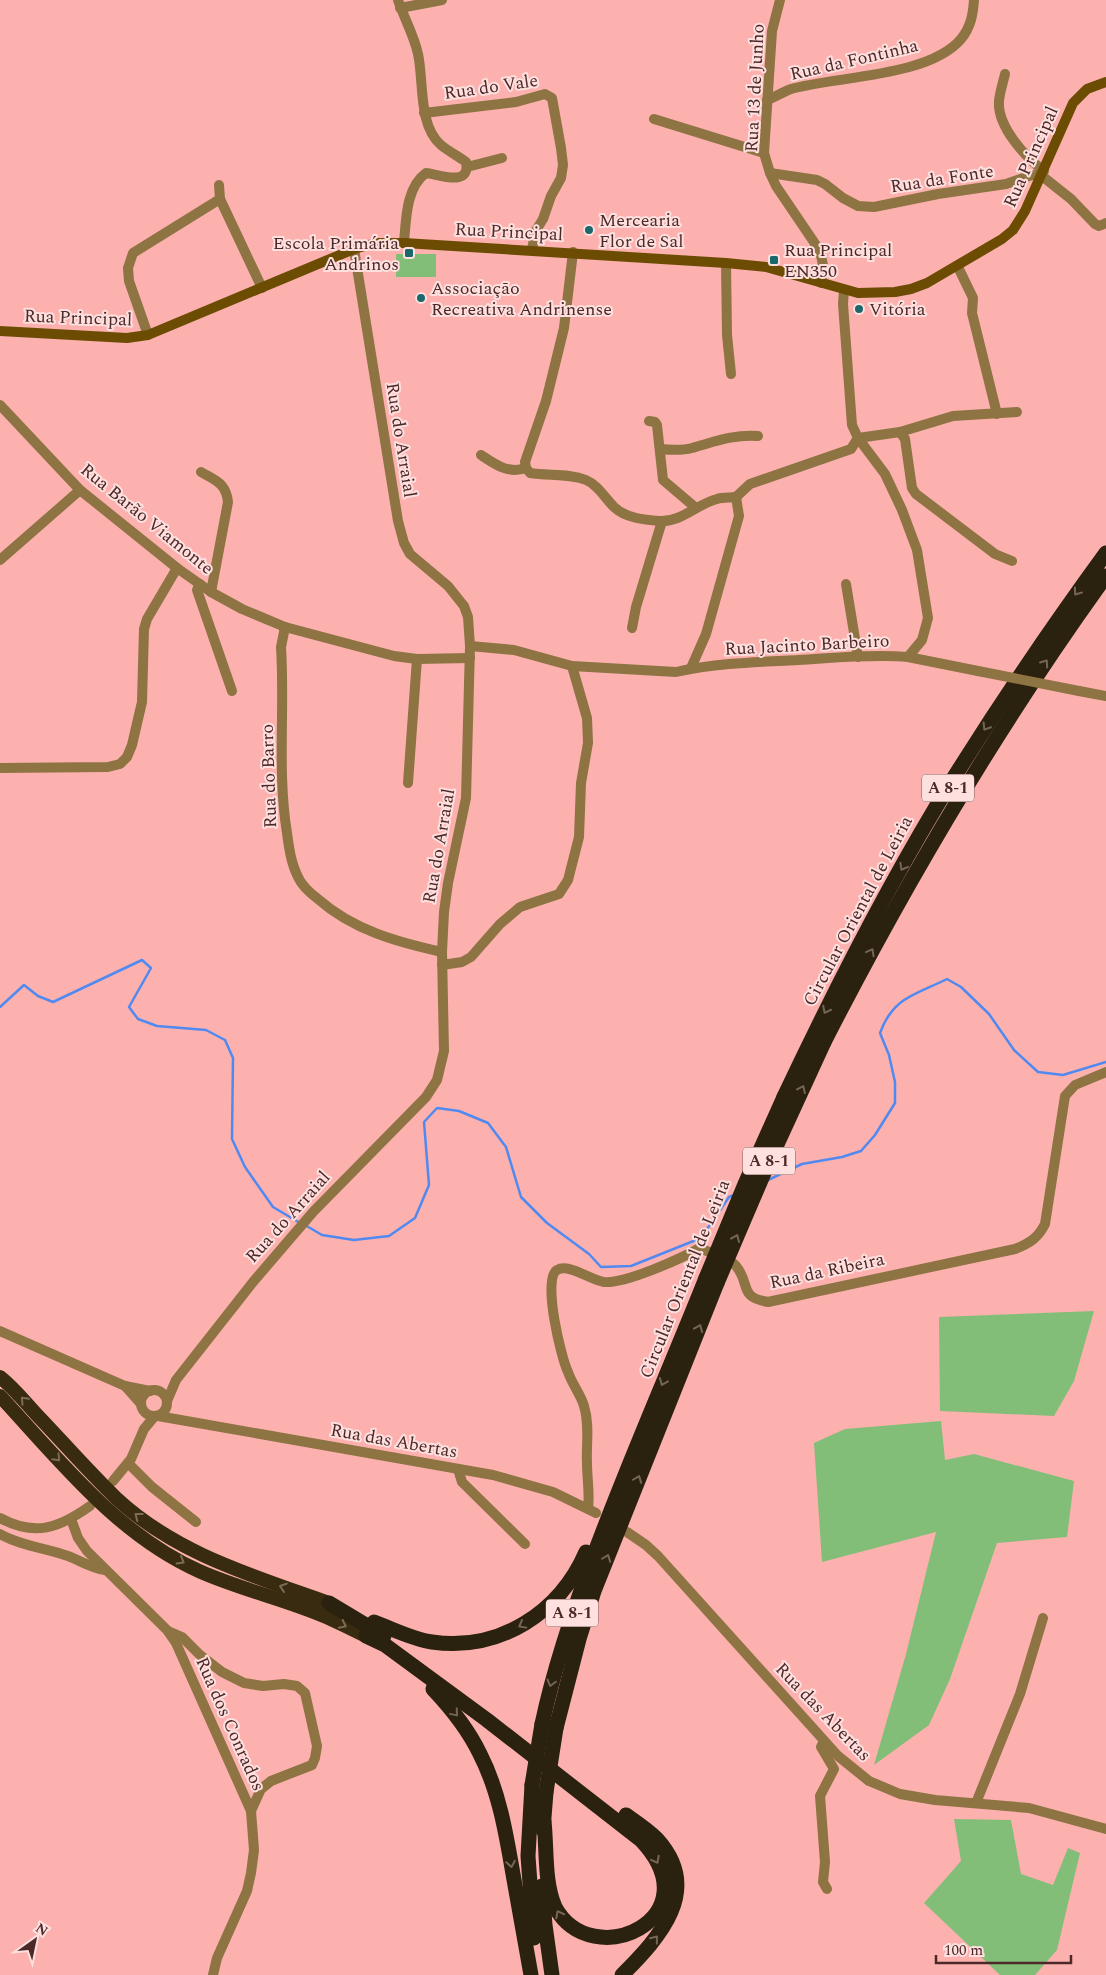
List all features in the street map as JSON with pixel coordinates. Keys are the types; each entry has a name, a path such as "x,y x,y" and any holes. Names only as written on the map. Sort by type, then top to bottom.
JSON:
{"highway":[{"name":"Circular Oriental de Leiria","path":"552,1975 544,1925 541,1871 549,1726 549,1690 567,1629 613,1505 711,1280 766,1166 818,1039 878,912 953,780 1046,638 1106,553"},
{"name":"Circular Oriental de Leiria","path":"818,1039 960,794 1008,718 1106,576"},
{"name":"Circular Oriental de Leiria","path":"539,1975 528,1877 532,1785 549,1726 594,1591 711,1280"},
{"path":"0,1377 100,1482 132,1512 152,1527 196,1553 329,1603 416,1639 432,1642 475,1642 505,1634 531,1620 552,1604 560,1594 583,1560 601,1520 613,1505"},
{"path":"0,1396 91,1494 152,1544 198,1571 324,1616 385,1645 479,1714 641,1840 652,1850 665,1884 662,1908 646,1929 627,1941 610,1945 581,1938 568,1928 553,1901 548,1874 544,1821"},
{"path":"329,1603 376,1631 424,1664 644,1828 662,1845 671,1861 675,1877 674,1908 658,1937 622,1975"},
{"path":"366,1636 428,1684 460,1720 481,1755 496,1794 505,1830 531,1975"}],"main road":[{"name":"Rua Principal","path":"0,331 127,338 148,335 354,250 376,243 404,242 726,262 766,267 844,290 869,294 911,289 958,267 1002,239 1012,230 1020,220 1043,173 1073,103 1087,89 1106,82"}],"street":[{"path":"404,242 412,190 419,178 426,173 450,179 459,178 464,174 467,167 466,162 440,144 427,125 424,113 421,70 416,45 399,4 442,0"},
{"name":"Rua 13 de Junho","path":"780,0 772,31 764,153 776,186 820,251 823,265 821,283"},
{"name":"Rua da Fontinha","path":"767,100 790,90 890,71 940,55 962,38 972,20 974,0"},
{"path":"1005,74 999,102 1004,122 1024,153 1095,224 1099,226 1106,223"},
{"name":"Rua do Vale","path":"424,113 516,102 545,94 552,98 561,148 562,171 559,184 551,196 543,219 534,232 532,250"},
{"path":"654,119 764,153"},
{"path":"467,167 502,158"},
{"name":"Rua da Fonte","path":"770,173 817,180 858,206 874,207 938,194 1006,184 1043,173"},
{"path":"219,185 220,199 262,288"},
{"path":"148,335 129,281 128,268 133,253 220,199"},
{"name":"Rua do Arraial","path":"167,1404 176,1380 235,1303 313,1212 423,1100 434,1085 442,1064 444,1051 442,952 446,895 466,798 470,658 468,617 464,606 439,577 413,557 401,536 354,250"},
{"path":"573,252 564,328 546,401 525,462 526,468 530,473 576,477 588,481 598,488 615,508 628,515 662,521 680,517 717,498 736,497 750,484 851,449 858,438 900,432 952,416 1017,412"},
{"path":"726,262 727,335 731,374"},
{"path":"958,267 973,298 972,314 997,414"},
{"name":"Rua Jacinto Barbeiro","path":"470,646 514,650 572,666 676,672 691,668 858,657 908,657 922,640 928,618 917,550 902,510 885,474 858,438 852,425 843,304 844,290"},
{"name":"Rua Barão Viamonte","path":"0,405 80,490 177,568 211,592 242,609 285,626 394,656 417,659 470,658"},
{"path":"649,421 655,422 657,426 663,480 696,508"},
{"path":"900,432 905,439 912,488 916,494 933,505 995,554 1012,560"},
{"path":"660,449 682,450 730,437 758,436"},
{"path":"481,455 495,465 507,470 516,471 526,468"},
{"path":"201,472 221,484 227,491 228,502 211,592"},
{"path":"0,560 80,490"},
{"path":"691,668 706,634 739,516 736,497"},
{"path":"632,628 636,607 662,521"},
{"path":"0,768 108,767 120,764 127,757 132,745 142,702 144,629 177,568"},
{"path":"200,584 197,590 232,691"},
{"path":"846,584 858,657"},
{"name":"Rua do Barro","path":"285,626 281,647 282,804 290,856 298,877 308,891 344,919 402,944 442,952"},
{"path":"908,657 1106,696"},
{"path":"408,784 417,659"},
{"path":"442,965 462,962 471,957 500,924 520,907 559,894 568,880 579,837 580,783 588,743 588,718 572,666"},
{"name":"Rua da Ribeira","path":"592,1511 587,1463 586,1416 584,1406 567,1371 558,1343 551,1281 554,1272 559,1268 567,1268 603,1282 615,1281 657,1268 700,1248 736,1264 748,1294 755,1299 768,1302 1015,1249 1031,1243 1040,1234 1045,1224 1065,1096 1075,1085 1106,1072"},
{"path":"0,1331 125,1386 162,1393 167,1404 180,1420"},
{"name":"Rua do Arraial","path":"152,1391 176,1380"},
{"path":"125,1386 142,1408 156,1416"},
{"path":"144,1429 143,1395 152,1391"},
{"path":"114,1481 128,1464 144,1429 156,1416 163,1413 167,1404"},
{"name":"Rua das Abertas","path":"156,1416 493,1475 533,1485 564,1496 592,1511"},
{"path":"128,1464 152,1487 196,1522"},
{"path":"458,1469 462,1482 525,1544"},
{"path":"0,1518 19,1526 38,1529 71,1520 90,1506"},
{"name":"Rua dos Conrados","path":"71,1520 78,1538 87,1551 167,1630 176,1643 251,1811 254,1850 251,1874 247,1891 217,1958 213,1975"},
{"name":"Rua das Abertas","path":"626,1532 646,1545 658,1556 838,1756 855,1771 876,1785 891,1792 913,1797 1029,1808 1106,1829"},
{"path":"0,1534 27,1545 70,1557 94,1569 105,1570"},
{"path":"976,1803 1020,1694 1043,1618"},
{"path":"167,1630 182,1637 200,1655 222,1672 244,1683 263,1686 284,1684 297,1686 305,1693 317,1746 316,1758 312,1765 271,1781 262,1789 251,1811"},
{"path":"824,1741 821,1747 834,1769 820,1796 825,1862 824,1882 827,1889"}],"green space":[{"path":"396,254 436,254 436,277 396,277"},
{"path":"1094,1311 1074,1381 1054,1416 940,1411 939,1317"},
{"path":"941,1421 945,1460 974,1454 1074,1481 1067,1537 997,1543 950,1679 929,1725 874,1765 906,1654 936,1532 822,1562 814,1443 845,1429"},
{"path":"954,1819 1011,1820 1021,1874 1053,1885 1068,1848 1080,1853 1057,1950 1035,1975 1000,1975 924,1903 961,1861"}],"waterway":[{"path":"0,1007 24,985 38,996 53,1002 142,960 151,968 129,1007 138,1019 157,1026 206,1030 225,1040 233,1058 232,1139 245,1167 273,1207 300,1223"},
{"path":"768,1180 802,1164 842,1157 861,1151 875,1135 895,1103 895,1082 889,1055 880,1033 885,1021 898,1004 947,979 961,987 989,1014 1014,1050 1038,1072 1063,1075 1106,1062"},
{"path":"305,1225 322,1235 354,1240 389,1236 415,1218 429,1185 424,1122 437,1108 459,1111 488,1123 506,1147 521,1197 547,1223 589,1254 601,1267 631,1266 701,1238 729,1197 734,1195"}],"place":[{"name":"Mercearia Flor de Sal","path":"589,230"},
{"name":"Escola Primária Andrinos","path":"409,253"},
{"name":"Rua Principal EN350","path":"774,260"},
{"name":"Associação Recreativa Andrinense","path":"421,298"},
{"name":"Vitória","path":"859,309"}]}
